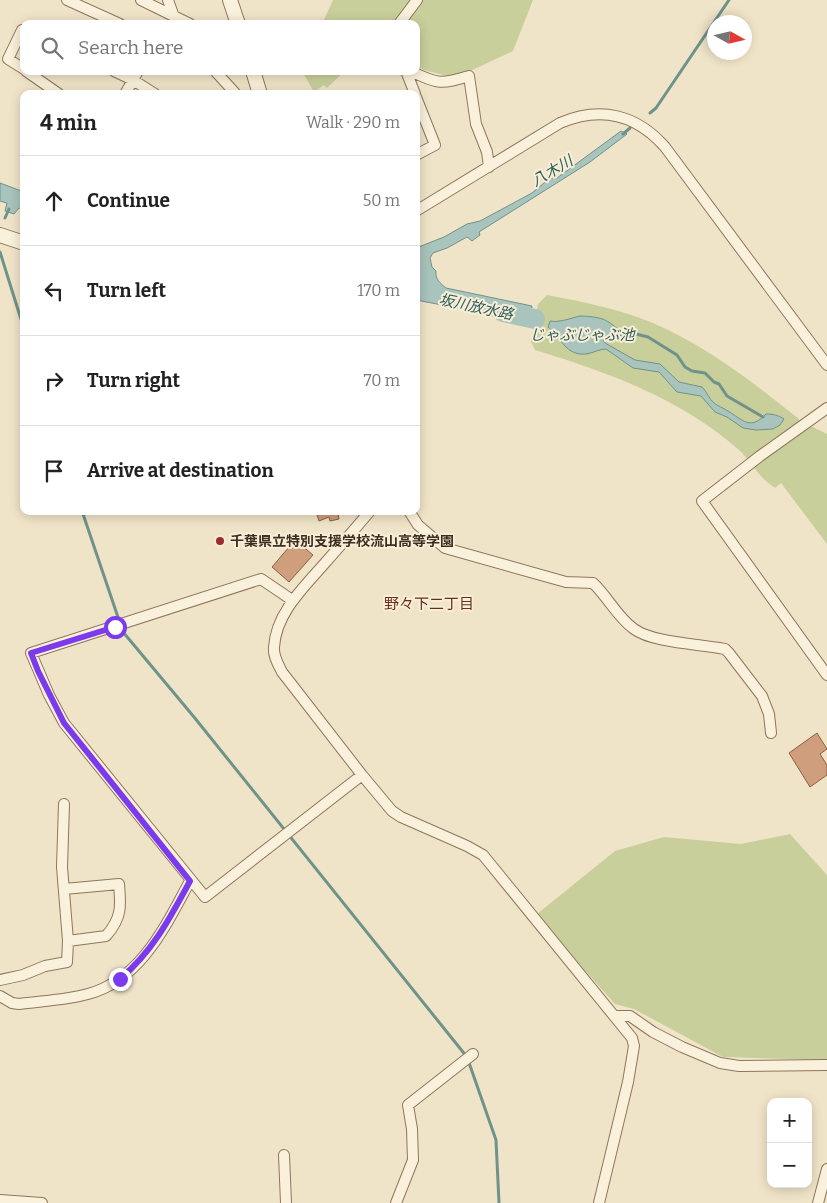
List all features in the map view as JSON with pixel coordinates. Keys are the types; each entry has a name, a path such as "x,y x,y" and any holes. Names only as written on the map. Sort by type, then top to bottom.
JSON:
{"street":[{"path":"67,0 111,20"},
{"path":"141,0 183,20"},
{"path":"168,0 173,14"},
{"path":"230,0 237,20"},
{"path":"402,20 416,0"},
{"path":"20,34 8,58 20,66"},
{"path":"32,75 53,90"},
{"path":"219,75 232,90"},
{"path":"254,75 259,90"},
{"path":"407,75 413,90"},
{"path":"420,75 438,82 451,82 469,76 476,124 487,152 489,167"},
{"path":"127,90 136,76 151,90"},
{"path":"420,108 435,145 420,152"},
{"path":"420,209 560,123 573,117 600,114 614,115 632,120 644,126 665,146 827,365"},
{"path":"0,235 20,242"},
{"path":"827,408 702,500 827,675"},
{"path":"366,515 292,600 281,619 275,635 273,649 276,662 362,775 392,811 401,817 467,846 483,856 632,1038 634,1046 628,1082 600,1203"},
{"path":"412,515 418,525 445,548 566,582 593,583 612,608 635,630 654,638 725,649 762,696 769,714 771,733"},
{"path":"292,600 261,579 31,653 64,723 190,881 205,897 362,775"},
{"path":"0,980 44,966 67,962 68,942 62,867 64,804"},
{"path":"0,996 12,1003 19,1004 76,997 110,986 131,970 150,948 165,927 190,881"},
{"path":"64,889 119,884 121,903 116,925 106,936 68,942"},
{"path":"615,1016 630,1016 653,1032 682,1048 720,1063 739,1066 827,1065"},
{"path":"396,1203 413,1160 412,1128 408,1105 469,1057"},
{"path":"284,1155 286,1203"},
{"path":"818,1203 827,1169"},
{"path":"0,1200 42,1203"}],"green space":[{"path":"333,0 533,0 513,51 455,78 420,68 420,20 324,20"},
{"path":"304,75 341,75 327,88 324,85 317,90 313,90"},
{"path":"547,295 588,303 653,323 712,354 748,379 799,419 799,423 811,426 827,434 827,544 781,483 775,488 769,484 739,450 693,416 643,389 535,350 531,342 538,304"},
{"path":"790,834 827,875 827,1060 723,1057 634,1009 615,1004 537,914 615,851 664,837 741,844"}],"water":[{"path":"621,131 627,134 590,162 479,232 480,235 472,241 467,237 433,253 430,258 432,267 436,271 437,279 446,288 532,306 529,325 473,311 420,301 420,246 444,237 467,224 480,221 532,193 550,178 557,178"},
{"path":"0,183 20,190 20,208 14,214 5,211 7,203 0,201"},
{"name":"じゃぶじゃぶ池","path":"580,316 606,320 626,336 614,335 603,340 605,343 635,360 660,364 679,382 702,387 714,403 742,420 751,423 755,422 766,414 784,419 780,425 773,429 756,430 743,428 727,417 715,412 701,396 677,392 659,372 633,368 606,349 586,354 573,352 548,327 550,321 561,321"}],"building":[{"path":"317,515 338,515 339,519 330,521 329,517 319,521"},
{"path":"295,540 313,555 289,582 272,567"},
{"path":"817,733 827,749 820,754 827,765 827,775 810,787 789,753"}],"waterway":[{"name":"八木川","path":"650,113 656,108 729,0"},
{"name":"八木川","path":"623,134 630,128"},
{"path":"5,218 9,209"},
{"path":"0,252 20,316"},
{"name":"坂川放水路","path":"503,312 535,319"},
{"path":"626,336 636,334 648,337 677,355 685,367 692,371 705,373 714,382 719,384 727,396 763,417"},
{"path":"83,515 123,632 194,717 467,1057 496,1140 499,1203"}],"place":[{"name":"千葉県立特別支援学校流山高等学園","path":"220,541"}],"district":[{"name":"野々下二丁目","path":"429,604"}],"route":[{"path":"115,627 31,653 49,695 64,723 190,881 165,927 141,959 120,979"}]}
